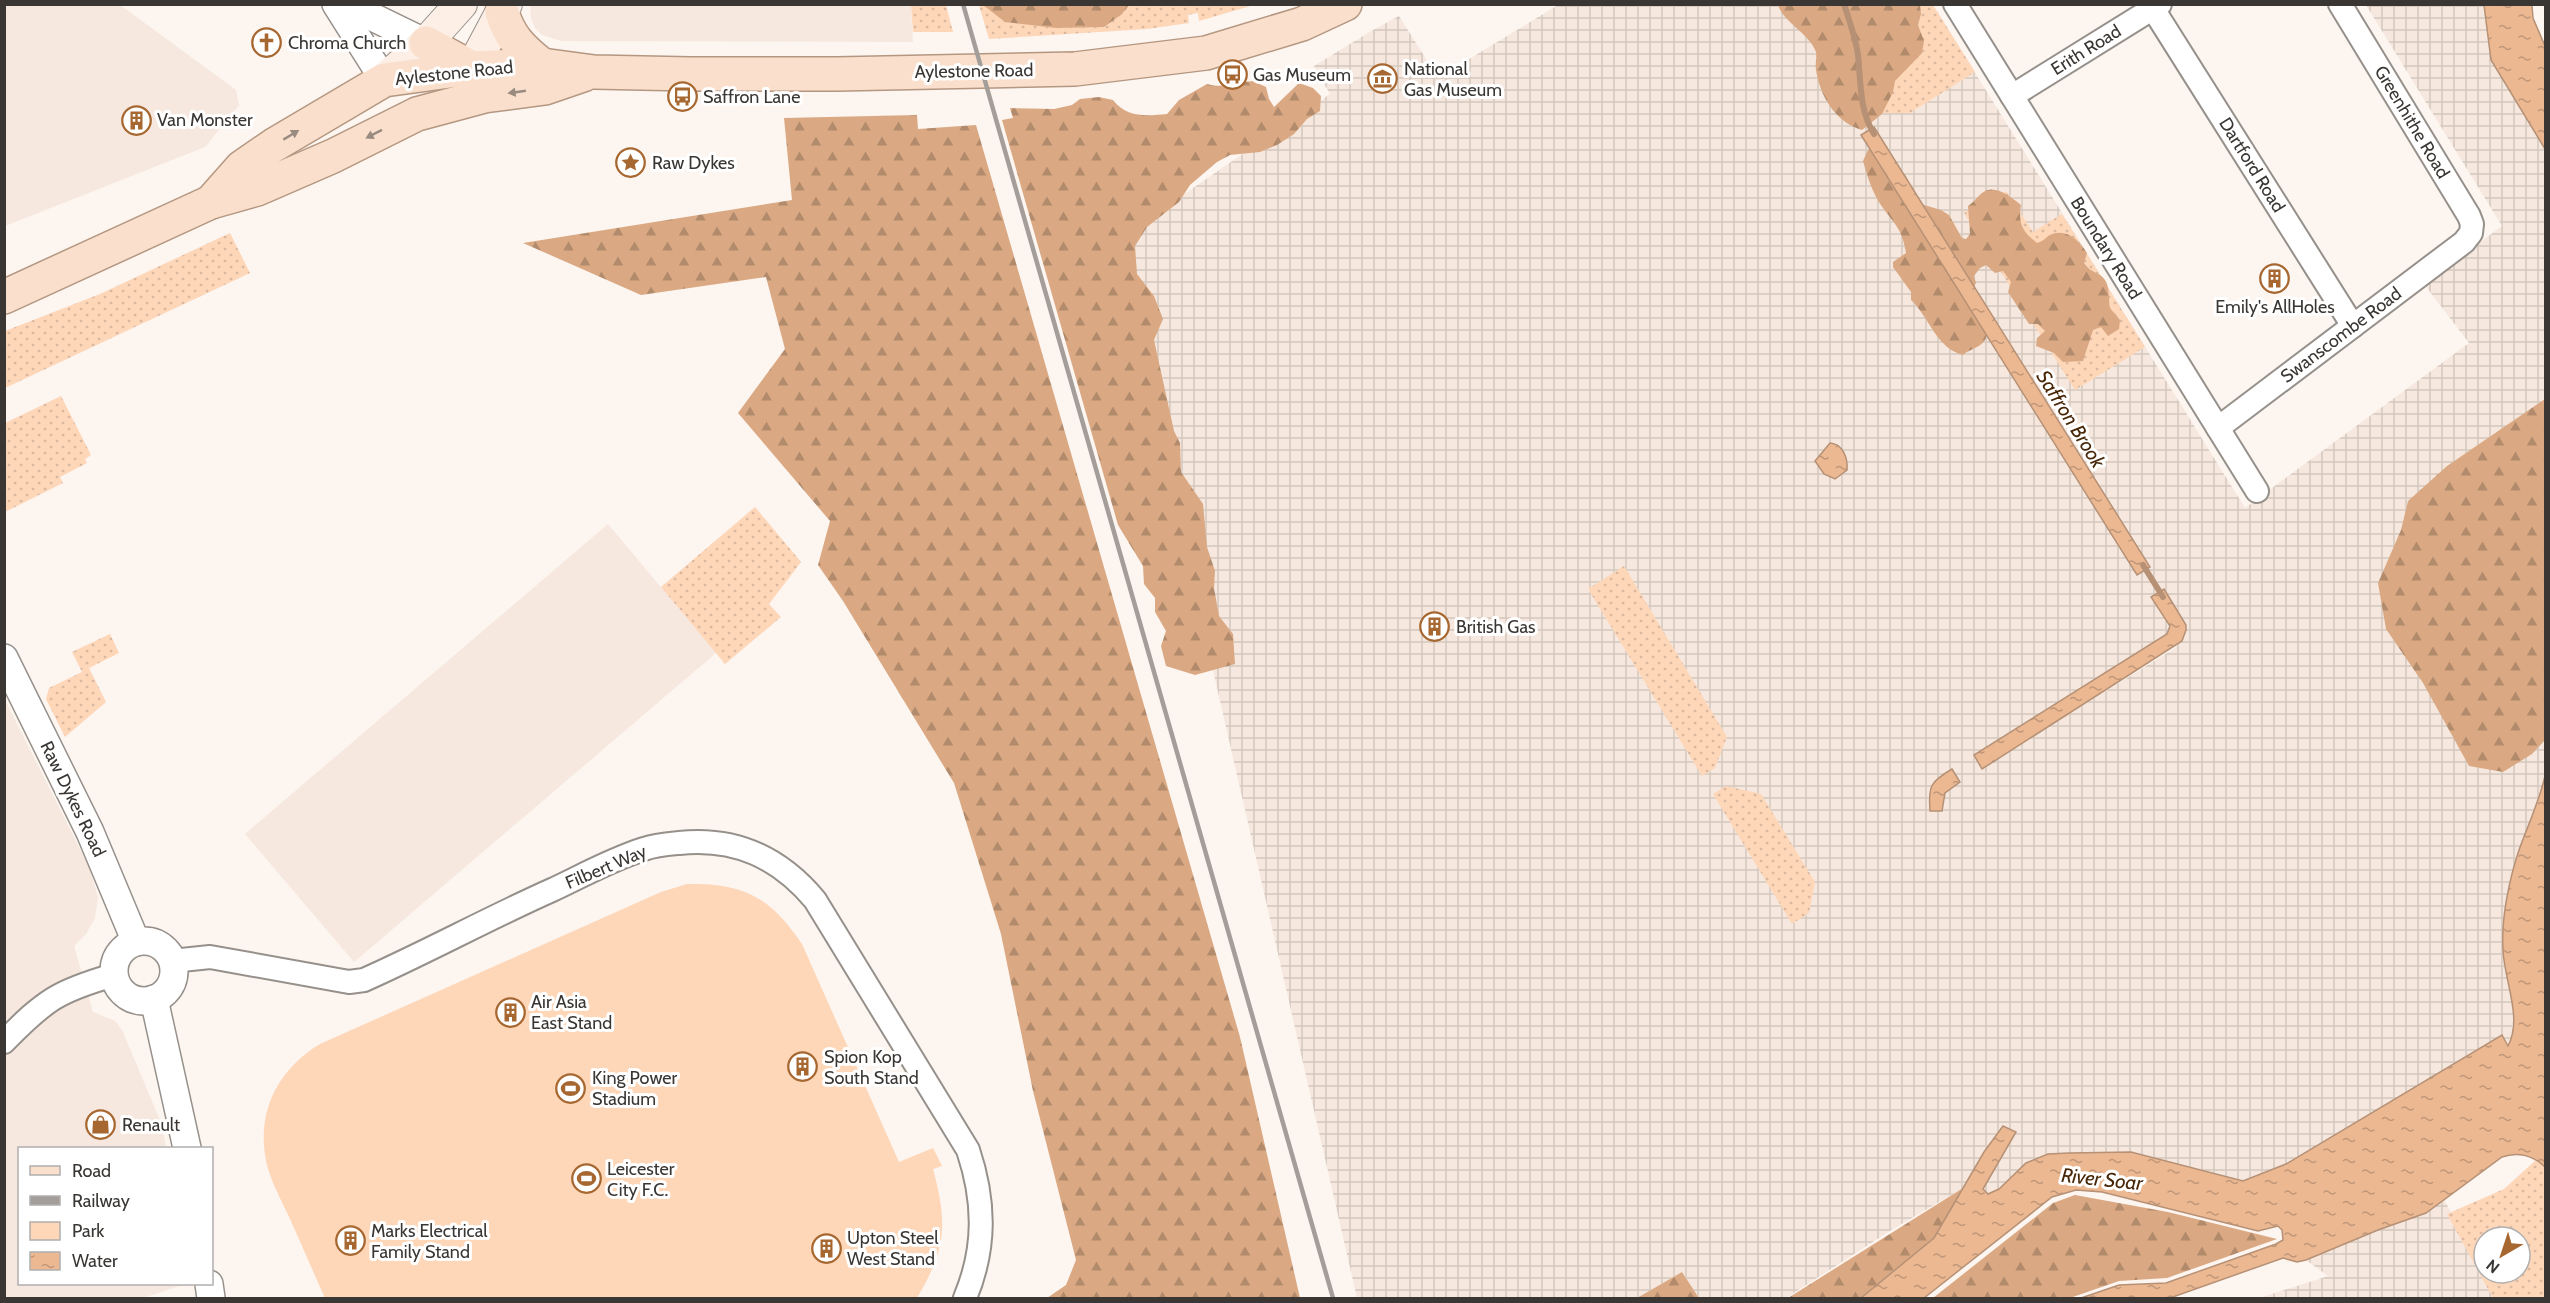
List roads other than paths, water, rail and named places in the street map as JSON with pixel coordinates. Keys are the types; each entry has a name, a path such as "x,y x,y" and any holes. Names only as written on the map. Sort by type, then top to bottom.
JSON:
{"main road":[{"path":"384,80 426,43 461,4"},
{"name":"Aylestone Road","path":"211,202 242,167 274,145 384,80 472,68 542,65 594,72 837,74 1075,69 1206,53 1302,24 1345,4"},
{"path":"504,8 505,24 517,45 542,65"},
{"path":"417,114 472,68 504,8"},
{"path":"426,43 472,68"},
{"name":"Aylestone Road","path":"4,297 211,202 257,189 333,156 417,114 484,96 545,87 594,72"}],"street":[{"path":"336,4 384,80"},
{"path":"346,4 426,43"},
{"name":"Boundary Road","path":"1955,4 2257,490"},
{"name":"Greenhithe Road","path":"2340,4 2469,216 2472,225 2471,233 2464,242"},
{"name":"Erith Road","path":"2012,96 2155,6"},
{"name":"Dartford Road","path":"2155,6 2353,326"},
{"name":"Swanscombe Road","path":"2218,428 2464,242"},
{"name":"Raw Dykes Road","path":"4,658 90,832 136,942"},
{"name":"Filbert Way","path":"172,961 210,957 349,982 364,980 536,897 646,848 712,842 738,846 754,852 789,872 815,900 968,1150 979,1190 982,1236 979,1258 965,1299"},
{"path":"147,941 158,944 172,961 173,979 169,988 154,999 144,1001 133,999 117,985 114,967 121,951 136,942 147,941"},
{"path":"4,1042 33,1013 60,993 114,975"},
{"path":"154,999 187,1147"}],"water":[{"path":"2484,5 2532,5 2533,18 2545,46 2545,149 2491,60"},
{"path":"1874,127 2150,567 2137,575 1861,135"},
{"path":"1830,443 1835,444 1844,452 1847,461 1847,470 1835,479 1824,474 1815,461"},
{"path":"2164,589 2186,625 2182,641 1982,769 1974,755 2167,634 2170,626 2151,597"},
{"path":"1952,769 1960,782 1945,793 1942,811 1930,811 1932,786 1935,781"},
{"name":"River Soar","path":"2545,776 2545,1167 2525,1156 2514,1154 2502,1157 2426,1213 2306,1260 2297,1262 2283,1258 2170,1298 2081,1298 2119,1285 2166,1283 2276,1244 2283,1240 2282,1230 2278,1226 2258,1231 2102,1192 2076,1190 2052,1197 1924,1298 1861,1298 1934,1238 1984,1152 2003,1126 2016,1132 1983,1189 1988,1194 1999,1189 2026,1163 2048,1154 2131,1152 2243,1181 2286,1164 2502,1035 2508,1046 2514,1023 2503,950 2505,913 2515,862"}],"waterway":[{"name":"Saffron Brook","path":"1844,4 1857,49 1863,106 1874,134"},
{"name":"Saffron Brook","path":"2143,565 2163,597"}],"railway":[{"path":"963,4 1333,1298"}],"place":[{"name":"Chroma Church","path":"267,43"},
{"name":"Gas Museum","path":"1232,75"},
{"name":"National Gas Museum","path":"1383,79"},
{"name":"Saffron Lane","path":"682,97"},
{"name":"Van Monster","path":"136,120"},
{"name":"Raw Dykes","path":"631,163"},
{"name":"Emily's AllHoles","path":"2275,278"},
{"name":"British Gas","path":"1435,627"},
{"name":"Air Asia East Stand","path":"510,1012"},
{"name":"Spion Kop South Stand","path":"803,1067"},
{"name":"King Power Stadium","path":"571,1088"},
{"name":"Renault","path":"101,1125"},
{"name":"Leicester City F.C.","path":"586,1179"},
{"name":"Marks Electrical Family Stand","path":"350,1241"},
{"name":"Upton Steel West Stand","path":"826,1248"}]}
